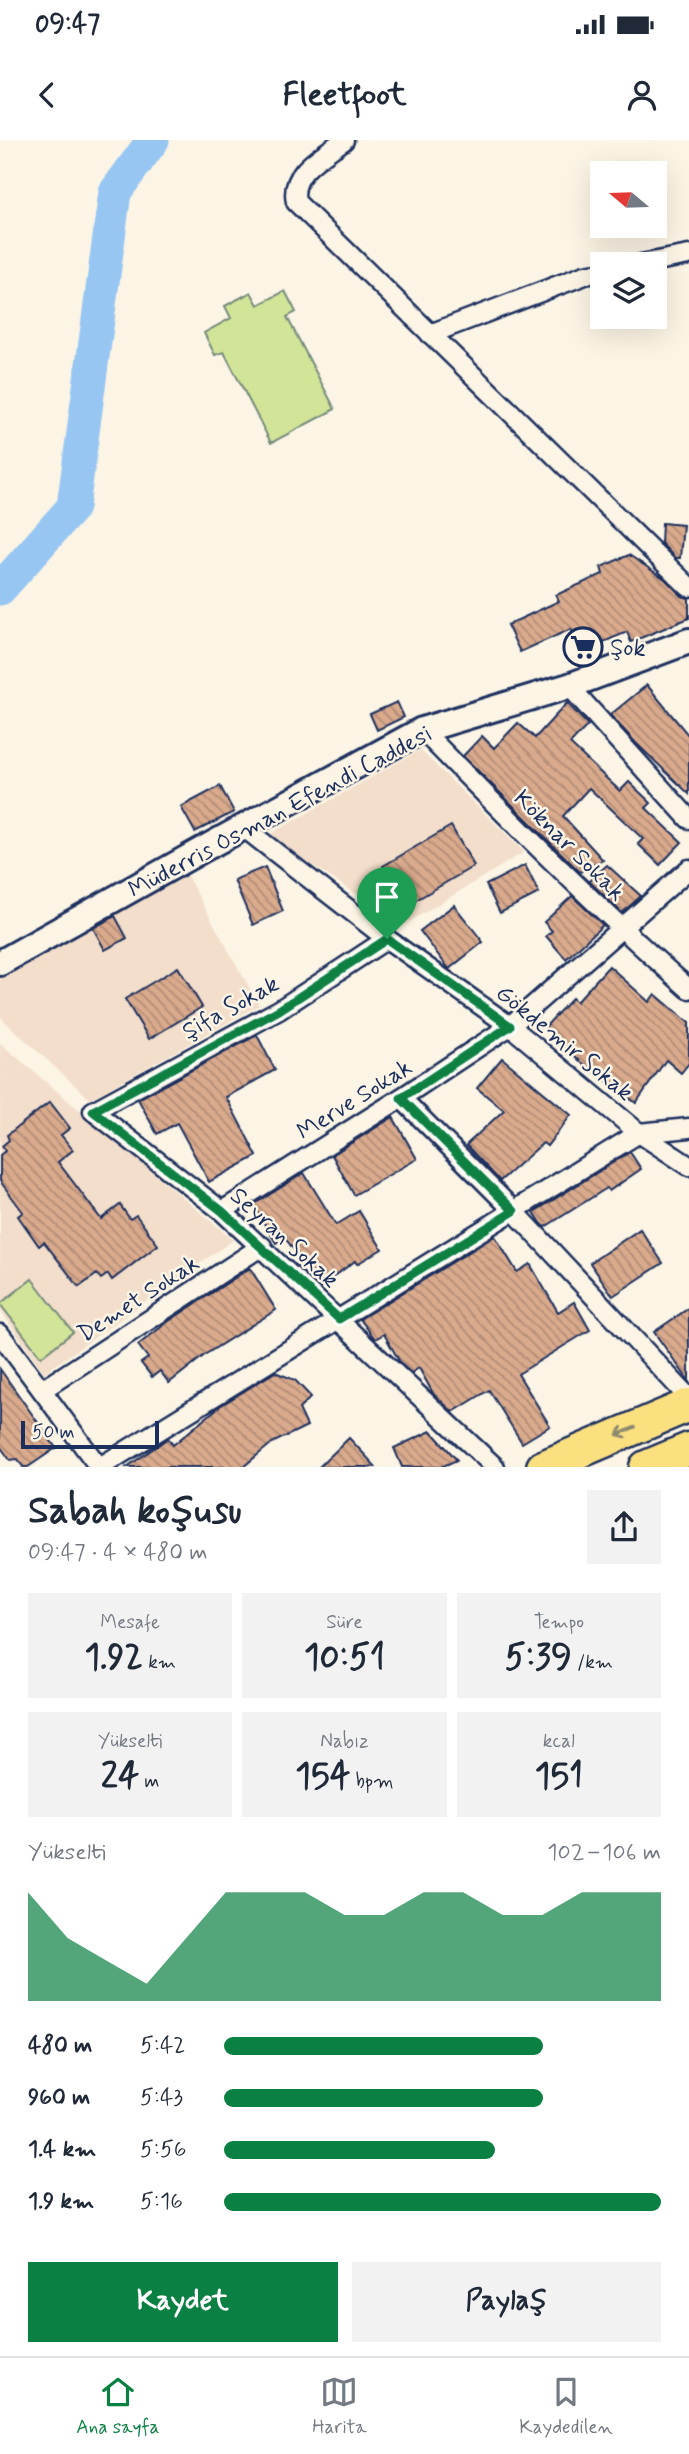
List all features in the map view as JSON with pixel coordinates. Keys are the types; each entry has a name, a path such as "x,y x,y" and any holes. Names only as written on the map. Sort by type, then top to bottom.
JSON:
{"highway":[{"path":"543,1467 689,1405"},
{"path":"646,1467 689,1449"}],"main road":[{"name":"Müderris Osman Efendi Caddesi","path":"0,963 422,730 569,686 689,641"}],"street":[{"path":"344,140 301,173 295,184 296,202 689,587"},
{"path":"667,259 689,255"},
{"path":"430,334 590,274"},
{"path":"569,686 689,820"},
{"name":"Köknar Sokak","path":"422,730 621,929 689,989"},
{"name":"Gökdemir Sokak","path":"243,827 387,939 510,1026 639,1133 689,1166"},
{"name":"Merve Sokak","path":"222,1211 510,1026 689,869"},
{"name":"Şifa Sokak","path":"93,1111 279,1010 387,939"},
{"path":"401,1098 514,1211 689,1398"},
{"name":"Seyran Sokak","path":"93,1111 222,1211 495,1467"},
{"path":"0,1334 100,1467 639,1133 689,1128"},
{"name":"Demet Sokak","path":"42,1390 262,1247"}],"shaded area":[{"path":"420,750 524,852 404,925 267,836"},
{"path":"186,874 259,1005 90,1099 0,1017 0,978"},
{"path":"0,1043 233,1240 44,1373 0,1310"}],"green space":[{"path":"285,291 296,312 287,317 335,409 271,443 224,352 215,355 204,333 231,318 225,306 251,292 258,305"},
{"path":"32,1279 73,1332 41,1357 0,1304"}],"building":[{"path":"662,523 683,525 680,558 675,558 661,543"},
{"path":"629,555 665,579 682,596 689,598 689,618 631,642 627,632 580,652 571,629 520,652 507,625 559,601 556,595 603,574 601,567"},
{"path":"647,685 689,736 689,794 610,715"},
{"path":"397,702 404,717 377,730 370,714"},
{"path":"567,703 588,725 570,744 620,791 629,782 651,803 646,808 682,842 660,865 638,844 643,839 589,788 563,816 603,860 580,872 463,756 482,736 494,748 518,723 535,738"},
{"path":"220,786 234,812 195,832 181,807"},
{"path":"451,826 474,866 406,906 383,866"},
{"path":"525,865 539,893 500,913 486,885"},
{"path":"607,865 641,896 622,913 589,881"},
{"path":"265,867 283,911 253,925 234,880"},
{"path":"572,896 603,925 566,959 546,936 552,931 544,922"},
{"path":"454,905 483,942 449,969 420,931"},
{"path":"115,916 127,938 105,950 93,928"},
{"path":"609,966 649,1002 655,994 689,1023 689,1063 681,1073 666,1060 636,1103 581,1062 545,1027 572,998 576,1002"},
{"path":"178,967 202,1007 149,1039 125,999"},
{"path":"257,1035 275,1070 226,1097 257,1156 209,1182 177,1123 157,1134 138,1099"},
{"path":"502,1058 571,1115 547,1146 543,1143 500,1181 466,1145 504,1110 477,1088"},
{"path":"50,1102 70,1128 61,1135 73,1150 58,1162 101,1219 120,1205 130,1219 136,1215 158,1245 112,1280 108,1274 101,1279 97,1274 79,1287 44,1242 39,1246 18,1216 23,1212 0,1181 0,1155 5,1151 2,1146 9,1140 7,1135"},
{"path":"393,1117 417,1159 354,1195 332,1155"},
{"path":"630,1152 641,1169 609,1191 607,1188 545,1227 541,1223 534,1212"},
{"path":"304,1173 336,1225 359,1211 382,1249 357,1264 355,1261 321,1286 285,1238 276,1243 253,1205"},
{"path":"640,1229 663,1263 613,1296 590,1263"},
{"path":"495,1236 517,1272 530,1264 558,1312 574,1302 590,1330 518,1374 550,1426 522,1443 489,1390 453,1412 434,1395 419,1368 411,1373 401,1364 384,1334 375,1339 360,1319"},
{"path":"250,1268 276,1310 206,1354 169,1383 160,1371 152,1377 141,1363 148,1358 138,1345 169,1321"},
{"path":"689,1308 689,1381 654,1332"},
{"path":"0,1369 56,1448 28,1467 23,1467 18,1459 10,1460 0,1446"},
{"path":"275,1372 295,1380 311,1397 299,1409 307,1426 272,1443 243,1467 127,1467 168,1438 173,1445 220,1406"},
{"path":"431,1431 457,1460 441,1467 402,1467 394,1448"},
{"path":"349,1438 376,1467 319,1467"}],"waterway":[{"path":"0,589 73,507 115,192 153,140"}],"place":[{"name":"Şok","path":"583,647"}],"route":[{"path":"387,939 510,1026 401,1098 514,1211 339,1319 222,1211 93,1111 279,1010 387,939"}]}
